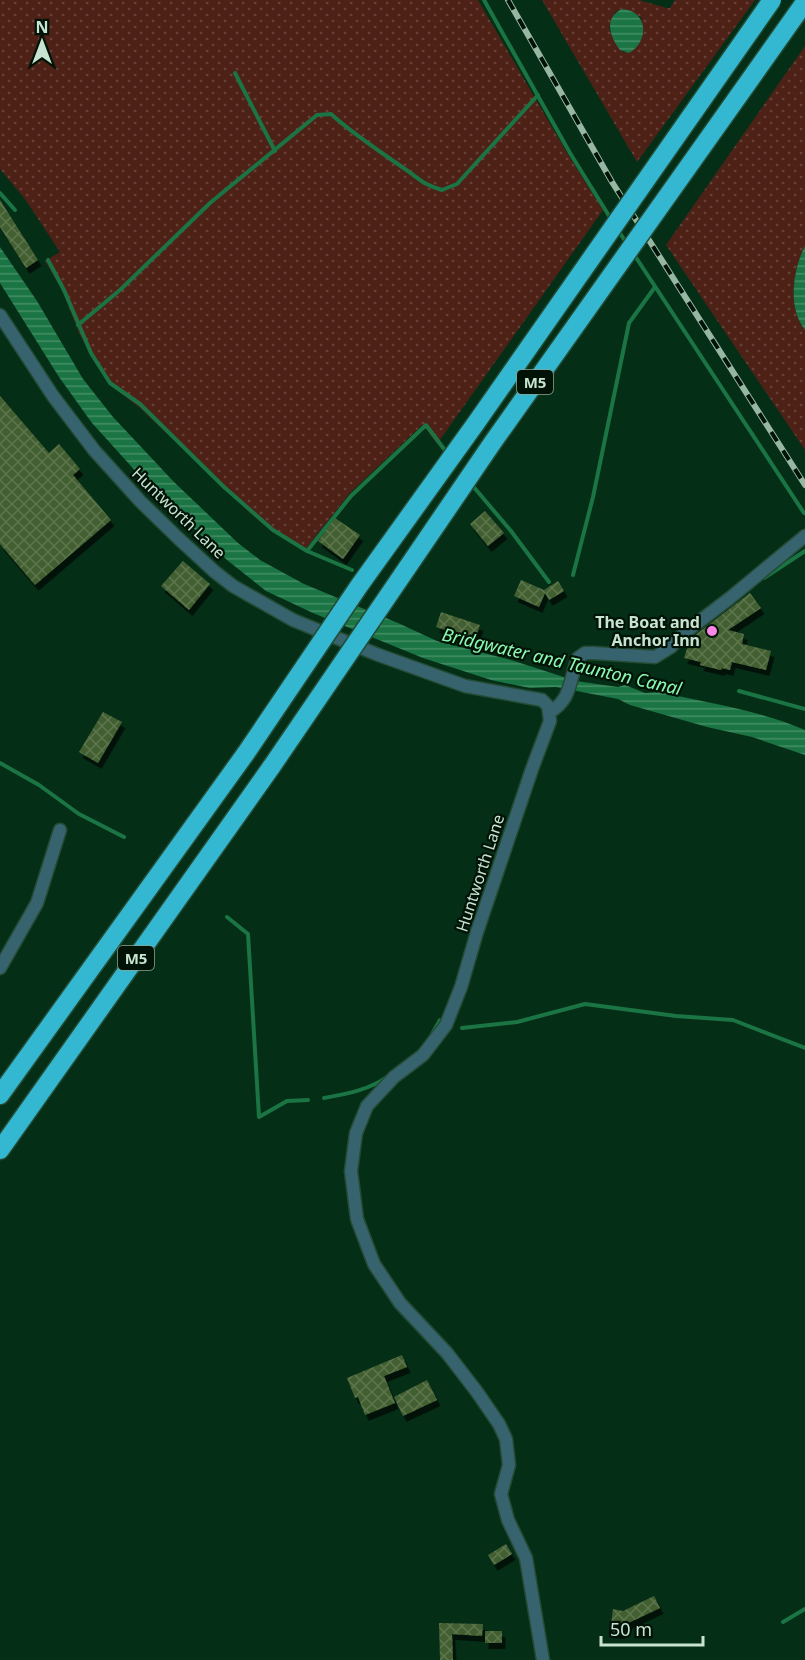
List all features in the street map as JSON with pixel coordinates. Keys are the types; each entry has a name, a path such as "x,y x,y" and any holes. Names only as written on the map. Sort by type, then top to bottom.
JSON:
{"highway":[{"name":"M5","path":"0,1095 246,753 359,586 772,0"},
{"name":"M5","path":"0,1150 272,766 493,442 805,2"}],"street":[{"name":"Huntworth Lane","path":"0,315 53,396 94,450 140,501 233,586 293,620 376,654 465,686 542,700 550,712 550,721 477,932 461,987 446,1025 423,1055 394,1077 367,1106 356,1133 351,1171 357,1219 374,1264 400,1303 447,1353 477,1392 506,1438 508,1465 501,1494 508,1520 526,1558 543,1660"},
{"path":"550,712 566,699 578,658 585,653 655,657 671,647 683,634 805,536"},
{"path":"0,968 37,903 60,830"}],"shaded area":[{"path":"0,0 478,0 603,210 437,444 421,426 350,493 304,551 271,531 248,511 140,408 110,385 95,363 79,333 62,290 45,261 60,252 25,199 0,169"},
{"path":"542,0 639,0 670,8 675,0 755,0 637,162","holes":["622,9 642,18 624,53 616,44 609,28 615,12"]},
{"path":"622,9 637,15 643,28 640,42 629,53 620,50 613,39 610,28 612,17"},
{"path":"805,46 805,246 797,266 794,300 799,321 805,330 805,450 666,245"},
{"path":"805,246 805,330 796,311 794,288 797,266"},
{"path":"0,247 37,301 83,379 113,417 174,482 238,543 260,560 304,584 437,641 511,660 576,681 618,687 625,685 645,693 659,692 752,712 788,723 805,730 805,755 752,737 630,705 618,699 556,687 530,688 491,680 423,658 266,591 227,560 149,486 92,423 59,377 0,283"}],"building":[{"path":"0,200 38,260 26,268 0,227"},
{"path":"0,396 49,453 59,444 80,469 73,475 111,520 35,585 0,544"},
{"path":"485,511 504,533 488,546 470,524"},
{"path":"335,518 360,535 343,559 318,541"},
{"path":"183,561 210,584 189,610 161,586"},
{"path":"521,580 544,590 558,581 564,591 549,600 545,593 539,607 514,596"},
{"name":"The Boat and Anchor Inn","path":"750,593 761,608 728,630 744,634 742,644 771,651 766,670 732,662 730,670 722,668 721,670 684,658 690,639"},
{"path":"441,612 480,625 475,640 436,627"},
{"path":"103,712 122,722 98,763 79,752"},
{"path":"402,1355 407,1367 384,1376 395,1403 365,1415 347,1378"},
{"path":"427,1380 437,1400 403,1416 394,1397"},
{"path":"506,1544 512,1554 494,1565 488,1555"},
{"path":"654,1596 660,1608 622,1626 621,1633 610,1632 613,1609 623,1611"},
{"path":"439,1623 483,1624 482,1636 452,1634 453,1660 440,1660"},
{"path":"485,1631 502,1631 502,1643 485,1643"}],"waterway":[{"path":"484,0 570,153 611,219"},
{"path":"235,73 275,151"},
{"path":"78,325 120,290 210,203 317,115 331,114 420,180 442,190 457,184 538,95"},
{"path":"0,193 15,210"},
{"path":"618,230 627,244"},
{"path":"633,253 804,513"},
{"path":"48,260 64,290 91,353 110,383 140,404 224,487 273,530 307,551 352,570"},
{"path":"573,575 593,497 629,323 655,287"},
{"path":"307,551 351,496 426,425 447,453"},
{"path":"472,485 511,531 549,582"},
{"path":"764,578 805,551"},
{"path":"739,691 805,709"},
{"path":"0,763 39,785 79,814 124,837"},
{"path":"227,917 248,934 259,1117 287,1101 308,1100"},
{"path":"462,1028 517,1022 585,1004 676,1016 733,1020 805,1048"},
{"path":"432,1034 440,1020"},
{"path":"324,1098 366,1088 388,1076"},
{"path":"783,1622 805,1609"}],"railway":[{"path":"508,0 612,182 805,485"}],"place":[{"name":"The Boat and Anchor Inn","path":"712,631"}],"water label":[{"name":"Bridgwater and Taunton Canal","path":"562,661"}]}
